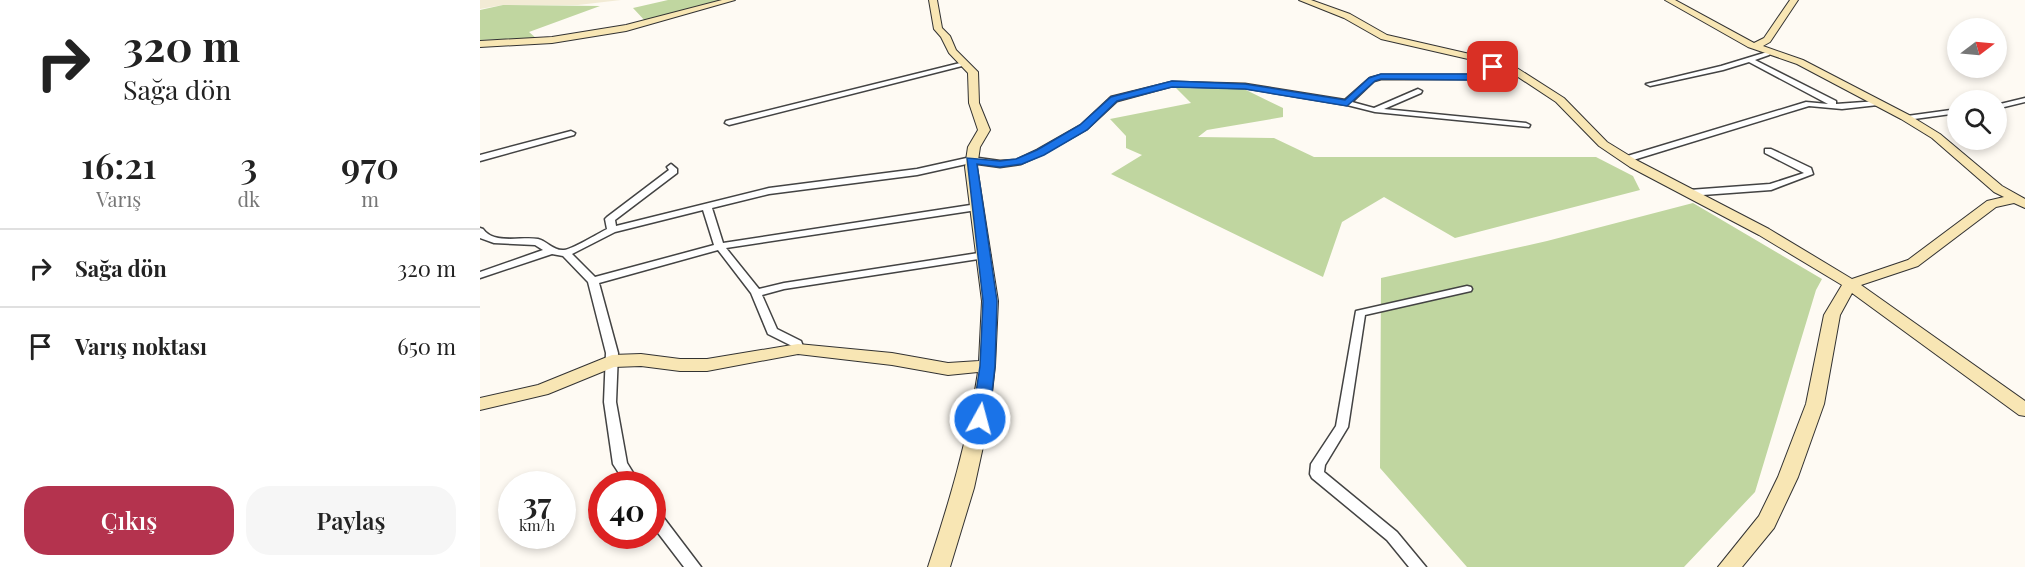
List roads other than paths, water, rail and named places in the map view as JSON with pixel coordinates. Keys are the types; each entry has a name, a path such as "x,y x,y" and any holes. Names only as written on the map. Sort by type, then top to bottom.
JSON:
{"street":[{"path":"480,44 552,40 611,31 730,0"},
{"path":"1303,0 1347,16 1367,30 1384,37 1502,63 1560,100 1603,144 1764,232 1850,284 2025,410"},
{"path":"1670,0 1756,46 1800,62 1907,118 1936,136 1998,189 2020,201"},
{"path":"1756,46 1767,40 1794,0"},
{"path":"935,2 938,29 945,36 952,51 975,78 974,103 984,130 976,141 971,160 990,301 987,366 980,419 964,488 939,567"},
{"path":"1650,84 1767,54"},
{"path":"1750,60 1839,106"},
{"path":"1347,103 1372,80 1381,77 1468,77 1502,63"},
{"path":"729,123 964,64"},
{"path":"480,231 483,236 494,240 537,242 551,251 566,253 612,230 769,191 917,172 971,160 1000,164 1018,162 1040,153 1084,127 1114,99 1172,84 1245,86 1347,103 1375,110 1526,125"},
{"path":"1375,110 1418,91"},
{"path":"2007,104 2025,100"},
{"path":"1627,159 1797,106 1878,103"},
{"path":"1907,118 1947,113"},
{"path":"480,158 572,132"},
{"path":"1689,193 1771,187 1809,174 1808,170 1768,151"},
{"path":"612,230 610,219 641,194 665,180 674,171 671,167"},
{"path":"1729,567 1767,522 1788,477 1815,404 1832,315 1850,284 1913,263 1992,204 2020,201"},
{"path":"707,206 720,245 756,293 772,331 797,344 798,349"},
{"path":"593,281 720,245 977,207"},
{"path":"480,275 551,251"},
{"path":"566,253 593,281 612,361 610,402 620,464 625,471"},
{"path":"756,293 783,286 985,255"},
{"path":"1418,567 1392,536 1317,474 1318,464 1342,427 1360,313 1467,289"},
{"path":"480,404 542,390 612,361 641,360 680,365 707,365 798,349 892,359 948,369 987,366"},
{"path":"666,531 693,567"}]}
